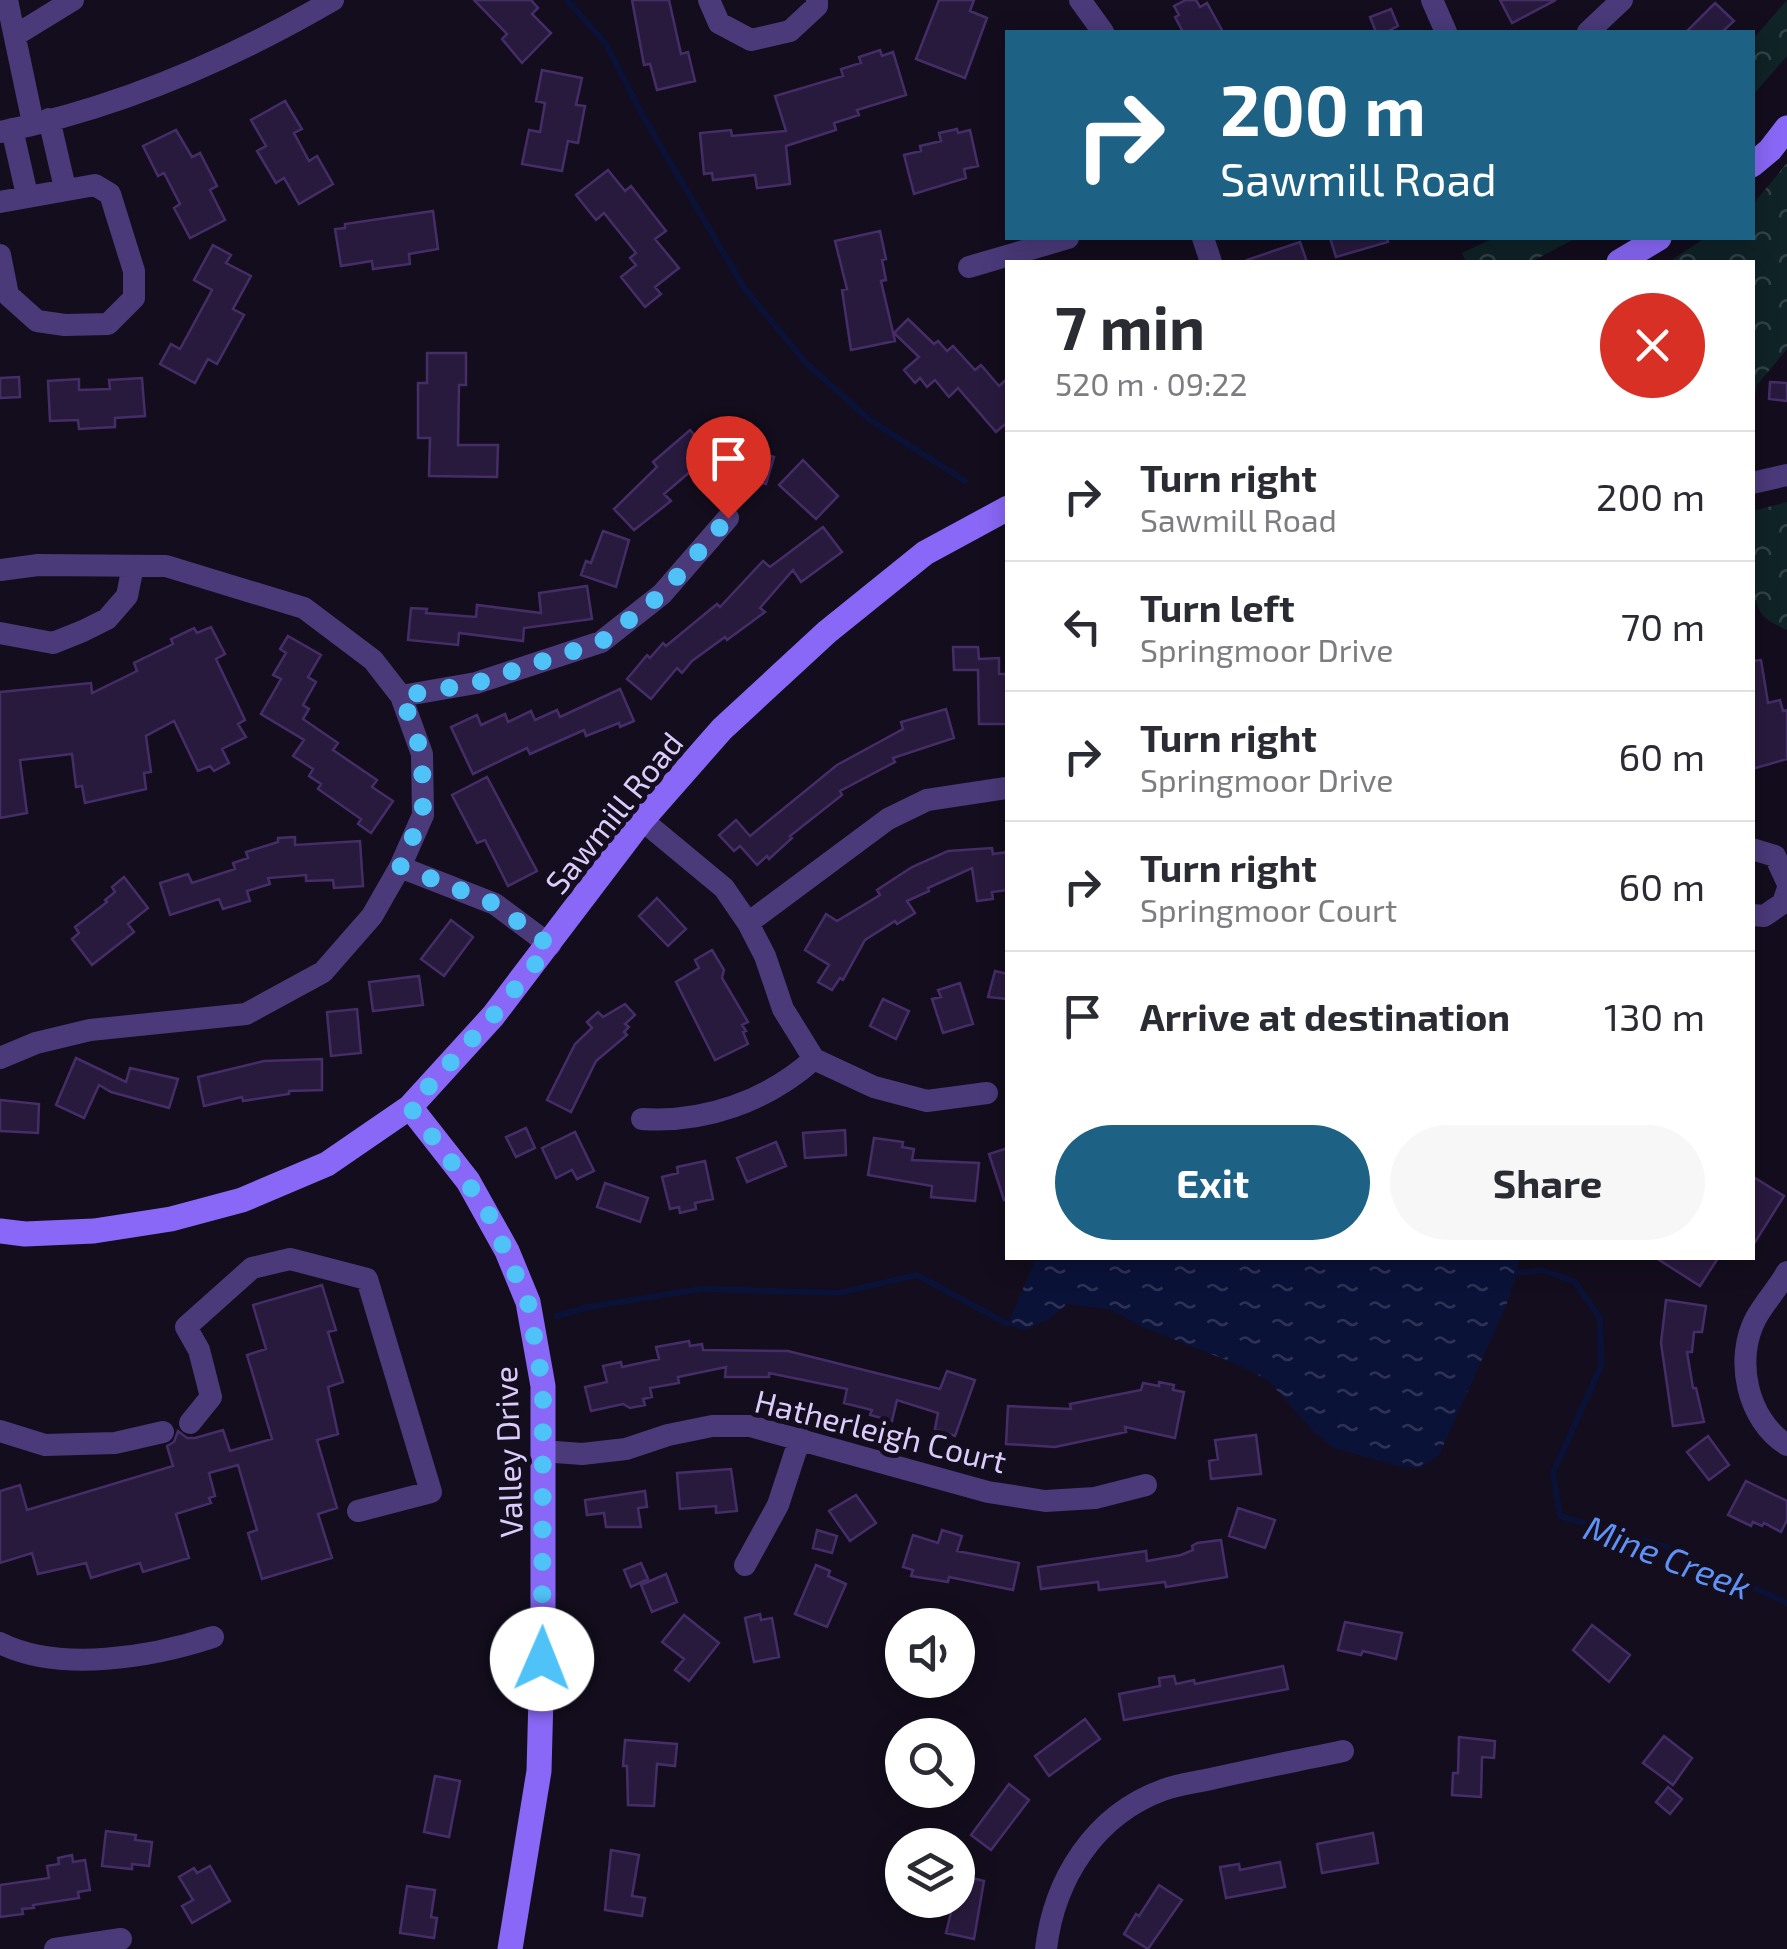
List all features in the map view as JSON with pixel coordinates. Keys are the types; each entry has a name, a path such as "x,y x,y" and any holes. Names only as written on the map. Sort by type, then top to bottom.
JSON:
{"street":[{"path":"7,0 16,35 26,195"},
{"path":"16,35 73,0"},
{"path":"23,126 177,78 222,59 333,0"},
{"path":"709,0 718,23 751,40 790,31 817,6 817,0"},
{"path":"1080,0 1102,30"},
{"path":"1432,0 1445,30"},
{"path":"1590,30 1622,0"},
{"path":"23,126 64,188"},
{"path":"1755,162 1787,128"},
{"path":"0,202 94,185 110,194 134,271 134,298 108,324 37,321 8,295 0,255"},
{"path":"969,266 1061,240"},
{"path":"1622,260 1656,240"},
{"path":"1755,482 1787,474"},
{"name":"Sawmill Road","path":"0,1231 94,1231 171,1219 242,1200 327,1164 410,1107 493,1016 550,946 642,820 722,729 827,632 926,554 1005,510"},
{"path":"402,696 476,683 601,642 662,594 728,518"},
{"path":"0,570 38,565 166,566 304,608 373,660 402,696 422,754 423,814 372,916 323,972 246,1014 90,1030 36,1043 0,1058"},
{"path":"0,633 52,643 82,632 107,619 127,596 133,566"},
{"path":"748,923 888,819 927,800 1005,788"},
{"path":"642,820 724,888 748,923 765,956 783,1009 814,1059 874,1087 927,1100 987,1093"},
{"path":"1755,849 1775,856 1786,896 1764,916 1755,915"},
{"path":"400,866 495,904 550,946"},
{"path":"642,1119 677,1121 719,1112 780,1086 814,1059"},
{"name":"Valley Drive","path":"410,1107 486,1208 528,1302 543,1386 539,1771 510,1949"},
{"path":"190,1423 211,1397 199,1350 186,1328 252,1268 290,1259 367,1278 432,1492 358,1511"},
{"path":"1787,1272 1754,1322 1746,1368 1748,1391 1757,1414 1775,1438 1787,1445"},
{"name":"Hatherleigh Court","path":"542,1451 582,1454 626,1450 668,1435 712,1426 750,1426 988,1492 1044,1502 1095,1498 1146,1485"},
{"path":"0,1431 44,1445 115,1442 162,1432"},
{"path":"745,1565 778,1505 800,1438"},
{"path":"0,1643 51,1656 118,1659 182,1648 213,1638"},
{"path":"1046,1949 1050,1917 1070,1866 1091,1838 1126,1812 1161,1790 1344,1751"},
{"path":"55,1949 121,1940"}],"green space":[{"path":"1787,0 1787,56 1755,93 1755,37"},
{"path":"1787,163 1787,349 1757,385 1755,395 1755,260 1672,260 1702,240 1755,240 1755,202"},
{"path":"1490,240 1572,240 1535,260 1465,260 1462,253"},
{"path":"1787,502 1787,630 1768,620 1755,600 1755,510"}],"water":[{"path":"1035,1260 1519,1260 1506,1306 1439,1455 1420,1468 1402,1467 1334,1448 1315,1433 1268,1380 1140,1326 1113,1310 1067,1304 1048,1320 1024,1330 1008,1324"}],"building":[{"path":"474,0 531,0 538,8 532,14 551,33 522,63 502,39 507,34"},
{"path":"632,0 669,0 681,54 688,52 695,81 657,90 650,64 644,65"},
{"path":"939,0 974,0 970,11 987,18 965,78 916,59"},
{"path":"1186,0 1196,0 1200,7 1207,3 1222,30 1182,30 1174,6"},
{"path":"1500,0 1556,0 1512,23"},
{"path":"1715,3 1734,21 1724,30 1688,30"},
{"path":"1391,9 1398,26 1375,30 1370,17"},
{"path":"880,50 882,56 893,52 906,95 857,110 859,115 834,123 836,130 786,146 790,184 757,188 755,175 713,180 712,173 704,174 700,133 731,130 732,136 786,131 775,96 843,76 841,69 861,63 859,57"},
{"path":"542,70 582,78 576,105 585,106 578,143 568,141 562,171 522,164 529,130 540,132 545,103 536,101"},
{"path":"285,101 302,129 294,133 309,161 317,156 333,184 299,204 284,178 276,183 257,151 266,146 251,120"},
{"path":"957,129 958,133 970,130 978,166 964,169 966,178 914,194 904,155 941,141 939,133"},
{"path":"176,130 192,157 200,153 217,186 210,190 225,220 190,238 174,208 180,204 164,173 158,176 143,146"},
{"path":"608,170 625,191 631,186 666,231 655,239 679,268 655,287 661,294 645,307 621,277 636,265 630,258 636,253 604,213 596,220 576,195"},
{"path":"433,211 438,249 409,254 410,264 373,269 372,261 341,266 335,229 345,228 345,224"},
{"path":"880,231 886,259 882,260 886,280 881,281 895,341 851,350 842,290 847,289 835,241"},
{"path":"1331,240 1388,240 1388,242 1336,257"},
{"path":"1300,242 1306,260 1247,260"},
{"path":"213,245 231,255 226,263 251,276 233,309 244,315 217,364 208,359 195,383 160,364 171,344 180,349 212,290 194,280"},
{"path":"908,319 934,344 938,341 947,351 953,346 975,370 981,365 999,386 1005,381 1005,424 996,432 958,388 949,397 935,380 927,387 920,378 915,383 904,370 919,357 894,333"},
{"path":"427,353 466,353 466,385 459,385 458,445 498,445 497,477 429,476 430,438 418,438 418,383 427,383"},
{"path":"19,377 20,397 0,398 0,378"},
{"path":"142,378 145,416 115,418 115,427 79,429 78,420 50,421 48,381 79,379 79,390 110,389 109,380"},
{"path":"1770,382 1787,383 1787,401 1769,399"},
{"path":"690,430 720,463 727,441 774,457 766,484 698,465 664,494 671,501 634,530 614,509 657,467 653,462"},
{"path":"803,460 838,496 816,519 779,485"},
{"path":"823,527 842,552 801,582 793,570 760,608 765,612 692,661 682,673 677,668 651,699 627,679 647,655 650,658 663,643 666,646 717,604 720,607 763,561 770,567"},
{"path":"603,531 629,540 616,587 581,575 586,561 591,563"},
{"path":"587,586 592,619 524,628 523,641 459,633 458,645 408,640 411,608 476,617 477,605 541,613 539,593"},
{"path":"211,627 225,654 216,659 245,720 238,724 246,737 222,749 229,763 214,771 210,766 198,771 174,721 146,736 151,772 144,773 146,789 85,803 82,786 76,787 72,754 20,760 27,813 0,818 0,692 91,683 92,693 137,671 134,663 173,644 171,639 194,628 197,633"},
{"path":"288,636 321,655 308,677 316,682 303,705 309,709 303,719 338,743 333,750 377,780 372,787 393,801 371,833 358,824 361,819 318,789 321,784 309,776 313,769 293,756 304,740 261,714 281,679 273,675 286,653 280,649"},
{"path":"953,647 978,647 979,659 999,658 999,674 1005,674 1005,724 979,724 978,670 954,670"},
{"path":"1761,660 1768,703 1780,700 1783,711 1787,710 1787,759 1755,768 1755,661"},
{"path":"620,689 634,721 586,736 584,730 530,754 527,748 473,774 451,727 477,715 481,725 505,714 508,722 531,711 535,720 557,710 560,717"},
{"path":"946,709 954,738 893,758 895,762 840,791 842,795 790,836 769,859 767,856 757,865 740,846 734,851 719,835 736,820 750,836 837,765 903,729 901,722"},
{"path":"487,777 537,871 508,886 485,840 477,843 452,795"},
{"path":"295,837 295,845 360,841 363,886 334,888 333,880 306,881 306,875 268,878 270,884 247,891 250,901 223,909 219,899 170,915 160,883 188,874 192,883 235,869 233,863 248,858 246,852 278,842 278,838"},
{"path":"992,848 993,854 1005,852 1005,890 992,892 993,899 977,901 972,868 928,888 929,891 907,901 915,913 865,940 843,980 840,978 832,990 818,982 829,965 805,950 826,914 837,921 880,895 877,890 912,867 948,851"},
{"path":"124,877 148,908 128,924 134,932 92,965 72,939 79,933 75,927 107,902 115,892 112,887"},
{"path":"657,898 686,929 668,946 639,916"},
{"path":"451,920 473,937 444,976 421,959"},
{"path":"712,950 724,970 722,978 748,1022 742,1025 748,1044 715,1060 676,982 699,968 695,960"},
{"path":"995,971 1005,973 1005,999 988,997"},
{"path":"419,976 423,1005 373,1011 369,982"},
{"path":"960,983 973,1024 943,1033 932,999 941,997 938,990"},
{"path":"883,999 909,1011 896,1039 870,1026"},
{"path":"625,1004 635,1015 625,1024 629,1027 624,1032 627,1035 596,1061 571,1112 547,1100 575,1044 592,1028 587,1022 598,1012 603,1017"},
{"path":"357,1009 361,1053 331,1056 327,1012"},
{"path":"76,1058 126,1082 130,1068 178,1079 169,1108 99,1085 84,1118 56,1105"},
{"path":"322,1059 322,1090 289,1091 243,1101 242,1097 204,1106 198,1077 264,1061"},
{"path":"0,1100 39,1104 38,1133 0,1131"},
{"path":"526,1128 535,1148 516,1157 506,1137"},
{"path":"845,1130 846,1155 805,1158 803,1133"},
{"path":"575,1132 594,1171 577,1179 572,1170 556,1178 542,1148"},
{"path":"874,1138 903,1142 902,1147 914,1149 912,1160 979,1163 975,1201 931,1197 932,1186 868,1175"},
{"path":"776,1142 786,1166 747,1182 737,1158"},
{"path":"1005,1149 1005,1200 1004,1200 989,1154"},
{"path":"705,1161 713,1199 695,1203 696,1209 680,1213 679,1207 670,1209 662,1177 678,1173 677,1167"},
{"path":"1755,1178 1784,1196 1755,1242"},
{"path":"605,1183 648,1198 640,1222 597,1207"},
{"path":"1659,1260 1717,1260 1700,1286"},
{"path":"322,1285 336,1330 328,1332 343,1382 328,1387 338,1434 317,1440 337,1508 318,1514 332,1558 262,1579 248,1533 257,1530 238,1465 209,1473 215,1496 209,1498 211,1503 176,1514 189,1558 143,1572 140,1563 91,1578 86,1563 38,1574 32,1553 0,1563 0,1491 20,1485 27,1510 173,1466 167,1446 174,1442 178,1431 187,1438 195,1438 223,1430 230,1451 272,1439 247,1355 266,1349 253,1305"},
{"path":"1666,1300 1706,1306 1702,1332 1694,1332 1692,1352 1687,1352 1704,1422 1673,1426 1661,1343"},
{"path":"689,1341 690,1346 702,1344 703,1350 788,1351 940,1389 947,1371 975,1380 955,1436 935,1429 938,1413 897,1400 892,1421 870,1415 872,1410 844,1403 847,1389 769,1373 769,1377 725,1377 726,1367 678,1377 679,1383 650,1388 652,1397 643,1399 645,1405 630,1408 623,1404 591,1411 585,1387 607,1382 603,1366 621,1362 622,1367 659,1359 656,1347"},
{"path":"1159,1382 1184,1392 1175,1438 1125,1427 1126,1432 1055,1447 1006,1444 1008,1406 1071,1409 1070,1404 1141,1390 1143,1383 1159,1386"},
{"path":"1256,1435 1261,1474 1211,1479 1209,1461 1218,1459 1215,1440"},
{"path":"1708,1436 1729,1465 1709,1480 1687,1452"},
{"path":"731,1469 737,1511 716,1513 716,1506 680,1509 677,1473"},
{"path":"1746,1481 1787,1501 1787,1520 1781,1532 1764,1523 1762,1526 1753,1522 1751,1526 1728,1515"},
{"path":"645,1491 647,1507 638,1508 641,1527 606,1527 604,1513 587,1515 585,1500"},
{"path":"856,1495 876,1523 850,1541 829,1511"},
{"path":"1238,1508 1275,1520 1265,1548 1229,1536"},
{"path":"817,1530 837,1536 832,1553 813,1548"},
{"path":"942,1530 962,1536 957,1551 1019,1563 1013,1590 949,1577 948,1582 911,1576 913,1570 903,1567 913,1535 938,1543"},
{"path":"1221,1540 1227,1577 1166,1587 1165,1582 1099,1590 1098,1582 1041,1589 1038,1567 1146,1551 1147,1561 1181,1555 1193,1550 1197,1543"},
{"path":"641,1563 648,1579 631,1587 624,1570"},
{"path":"816,1565 846,1584 827,1627 795,1614"},
{"path":"666,1574 677,1602 652,1612 641,1585"},
{"path":"760,1614 761,1620 772,1618 779,1657 754,1662 745,1618"},
{"path":"684,1615 719,1643 689,1681 675,1670 684,1659 662,1642"},
{"path":"1345,1622 1402,1633 1396,1659 1338,1650"},
{"path":"1592,1625 1630,1655 1609,1682 1573,1650"},
{"path":"1283,1666 1288,1689 1124,1720 1119,1694 1160,1686 1159,1678 1174,1676 1176,1684 1194,1680 1195,1684"},
{"path":"1085,1719 1100,1739 1049,1776 1035,1756"},
{"path":"1664,1736 1692,1758 1673,1785 1643,1763"},
{"path":"1459,1737 1495,1741 1494,1758 1482,1757 1481,1797 1452,1795 1453,1773 1458,1773"},
{"path":"625,1740 677,1744 675,1766 657,1764 654,1806 628,1805 627,1766 623,1766"},
{"path":"435,1776 460,1781 449,1837 424,1832"},
{"path":"1009,1784 1029,1800 991,1850 975,1838 975,1830"},
{"path":"1668,1787 1682,1799 1670,1814 1656,1802"},
{"path":"106,1831 136,1835 135,1840 152,1842 149,1866 102,1866"},
{"path":"1373,1833 1378,1863 1322,1873 1317,1844"},
{"path":"611,1850 639,1855 632,1896 645,1898 642,1916 605,1910"},
{"path":"72,1855 73,1862 85,1860 90,1890 78,1892 79,1898 33,1905 34,1908 22,1909 23,1914 0,1917 0,1885 49,1878 47,1866 59,1864 58,1858"},
{"path":"1280,1862 1285,1887 1226,1898 1220,1867 1239,1864 1240,1870"},
{"path":"210,1866 230,1901 192,1923 182,1906 193,1900 179,1877 194,1868 197,1873"},
{"path":"975,1879 984,1881 974,1939 946,1933 950,1918 975,1918"},
{"path":"1159,1885 1182,1900 1148,1949 1124,1934"},
{"path":"407,1886 435,1890 431,1917 437,1918 434,1938 400,1933"}],"waterway":[{"path":"567,0 606,44 643,116 744,288 806,363 870,420 965,481"},
{"name":"Mine Creek","path":"1517,1273 1542,1270 1574,1281 1600,1318 1601,1366 1553,1473 1560,1516 1666,1547 1787,1603"},
{"path":"557,1316 588,1307 702,1289 839,1293 917,1275 1008,1324"}],"route":[{"path":"542,1659 543,1386 528,1302 486,1208 410,1107 550,946 495,904 400,866 423,814 422,754 402,696 476,683 601,642 662,594 728,518"}]}
